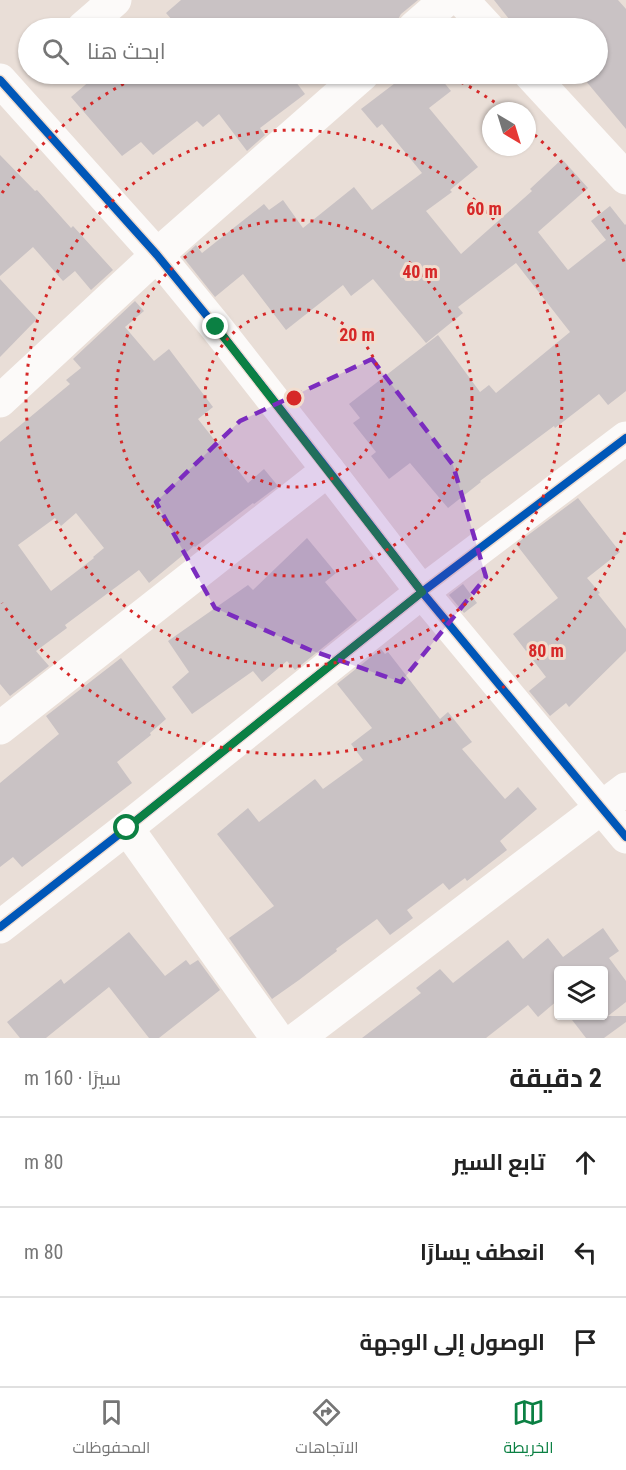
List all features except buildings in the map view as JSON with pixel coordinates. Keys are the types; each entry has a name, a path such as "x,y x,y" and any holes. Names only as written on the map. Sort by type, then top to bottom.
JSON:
{"street":[{"path":"94,18 115,0"},
{"path":"425,18 446,0"},
{"path":"462,0 479,18"},
{"path":"14,82 223,336 422,592 614,799 626,837"},
{"path":"0,401 158,255 352,84"},
{"path":"539,84 626,178"},
{"path":"0,927 422,592 626,438"},
{"path":"0,728 328,470"},
{"path":"298,1038 614,799"},
{"path":"127,828 277,1038"}],"highlighted area":[{"path":"372,359 453,465 486,577 401,682 310,650 215,608 156,502 240,421"}],"cycle path":[{"path":"0,80 157,255 216,327 422,592 626,837"},
{"path":"0,927 422,592 626,438"}],"route":[{"path":"127,828 422,592 216,327"}]}
